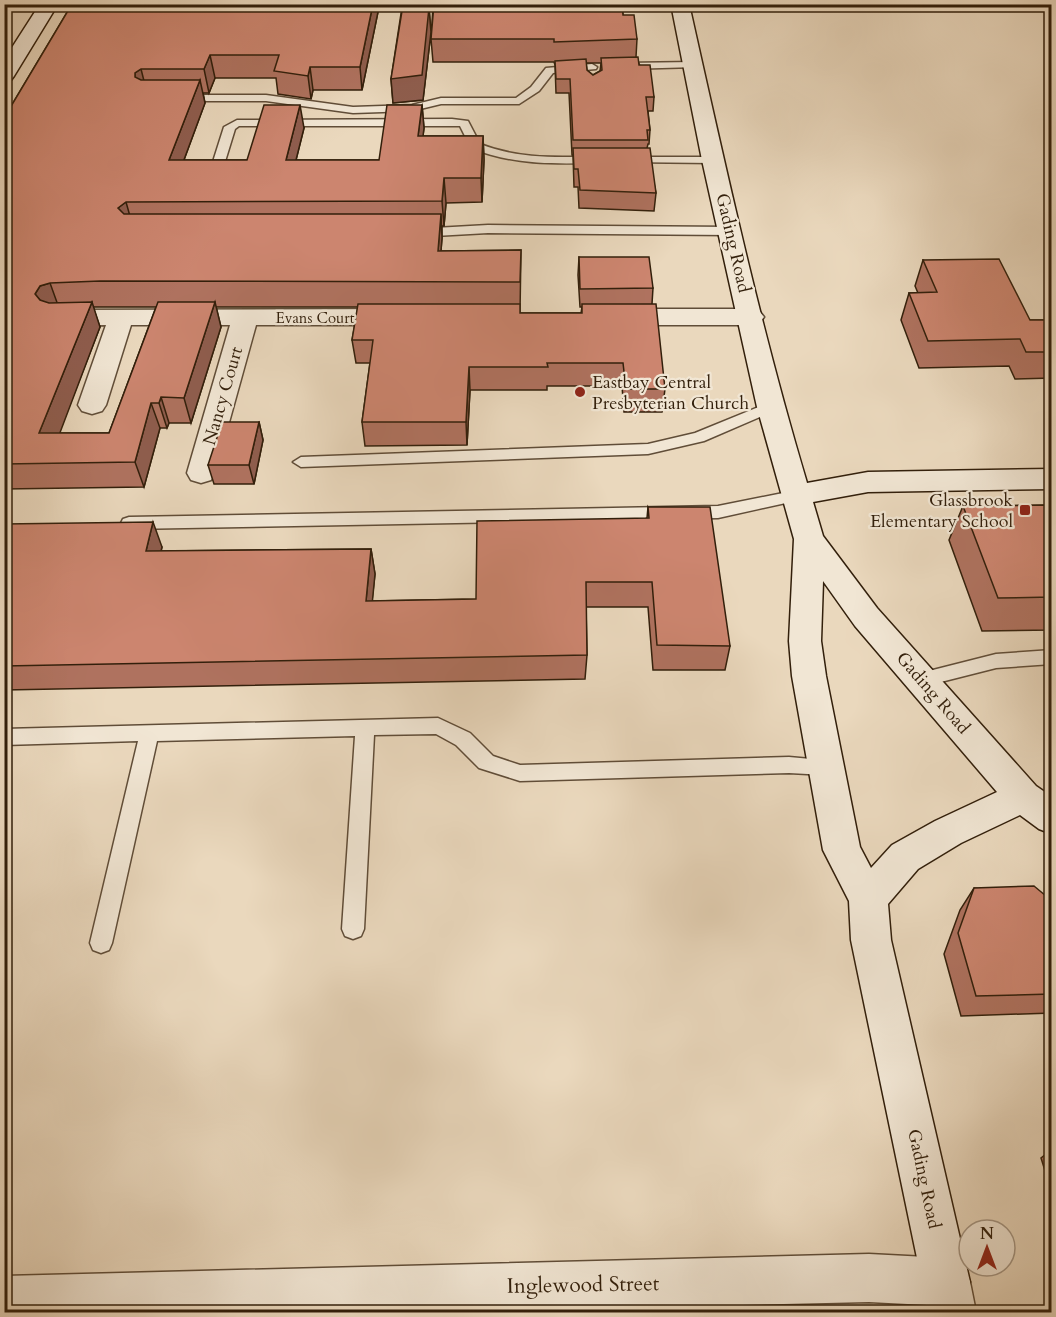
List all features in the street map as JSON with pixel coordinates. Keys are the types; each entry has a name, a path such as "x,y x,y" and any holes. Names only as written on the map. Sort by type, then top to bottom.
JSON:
{"street":[{"path":"4,76 50,4"},
{"name":"Gading Road","path":"680,4 713,160 781,449 798,495 809,539 866,617 1037,807 948,832 905,857 868,900 871,940 949,1297"},
{"name":"Evans Court","path":"59,318 426,317"},
{"path":"591,317 751,317"},
{"path":"92,405 121,318"},
{"name":"Nancy Court","path":"201,473 244,318"},
{"path":"798,495 868,482 1052,479"},
{"path":"809,539 805,641 825,767 842,850 868,900"},
{"name":"Inglewood Street","path":"4,1300 869,1278 949,1297"}],"lane":[{"path":"689,4 988,4"},
{"path":"1035,4 1052,6"},
{"path":"171,98 266,98 353,110 412,108 441,100 519,100 535,89 550,70 693,65"},
{"path":"217,168 230,127 237,123 452,122 464,123 475,146 496,155 518,160 713,160"},
{"path":"406,233 488,229 731,231"},
{"path":"301,462 648,449 699,437 771,407"},
{"path":"111,524 718,512 798,495"},
{"path":"921,680 996,661 1052,657"},
{"path":"4,737 438,726 463,739 486,762 520,773 789,765 825,767"},
{"path":"353,929 365,728"},
{"path":"101,943 149,733"}],"building":[{"path":"72,4 373,4 360,67 310,67 308,76 274,71 279,55 210,55 204,69 141,69 135,73 135,77 141,80 200,80 169,160 247,160 264,105 300,105 286,160 379,160 387,105 422,105 418,136 483,136 481,178 444,178 442,201 126,202 118,208 124,214 441,214 438,251 521,250 520,282 100,281 50,283 40,286 35,294 40,300 49,303 92,302 39,433 109,433 158,302 215,302 184,398 161,397 159,403 151,403 135,462 4,464 4,118"},
{"path":"434,4 622,4 623,15 634,15 637,39 554,42 554,39 431,39"},
{"path":"403,5 429,8 422,75 391,79"},
{"path":"638,57 639,65 650,65 654,97 646,97 650,130 647,130 648,140 573,140 570,79 556,79 555,61 586,59 587,70 593,75 602,70 601,58"},
{"path":"573,148 650,148 656,193 580,190 578,169 574,169"},
{"path":"579,257 649,257 653,288 580,289"},
{"path":"999,259 1030,320 1052,320 1052,352 1026,352 1020,339 928,341 909,293 937,292 923,260"},
{"path":"358,304 520,304 520,313 582,313 582,304 656,304 665,389 626,389 623,363 547,363 548,367 469,367 466,422 362,422 373,340 352,340"},
{"path":"222,422 259,422 249,465 208,465"},
{"path":"1052,505 1052,597 998,598 963,506"},
{"path":"648,507 710,507 730,646 657,645 652,582 586,582 587,655 4,666 4,524 153,522 146,551 371,549 366,601 476,599 477,521 649,518"},
{"path":"1034,886 1052,901 1052,994 976,996 958,933 974,888"}],"place":[{"name":"Eastbay Central Presbyterian Church","path":"580,392"},
{"name":"Glassbrook Elementary School","path":"1025,510"}]}
